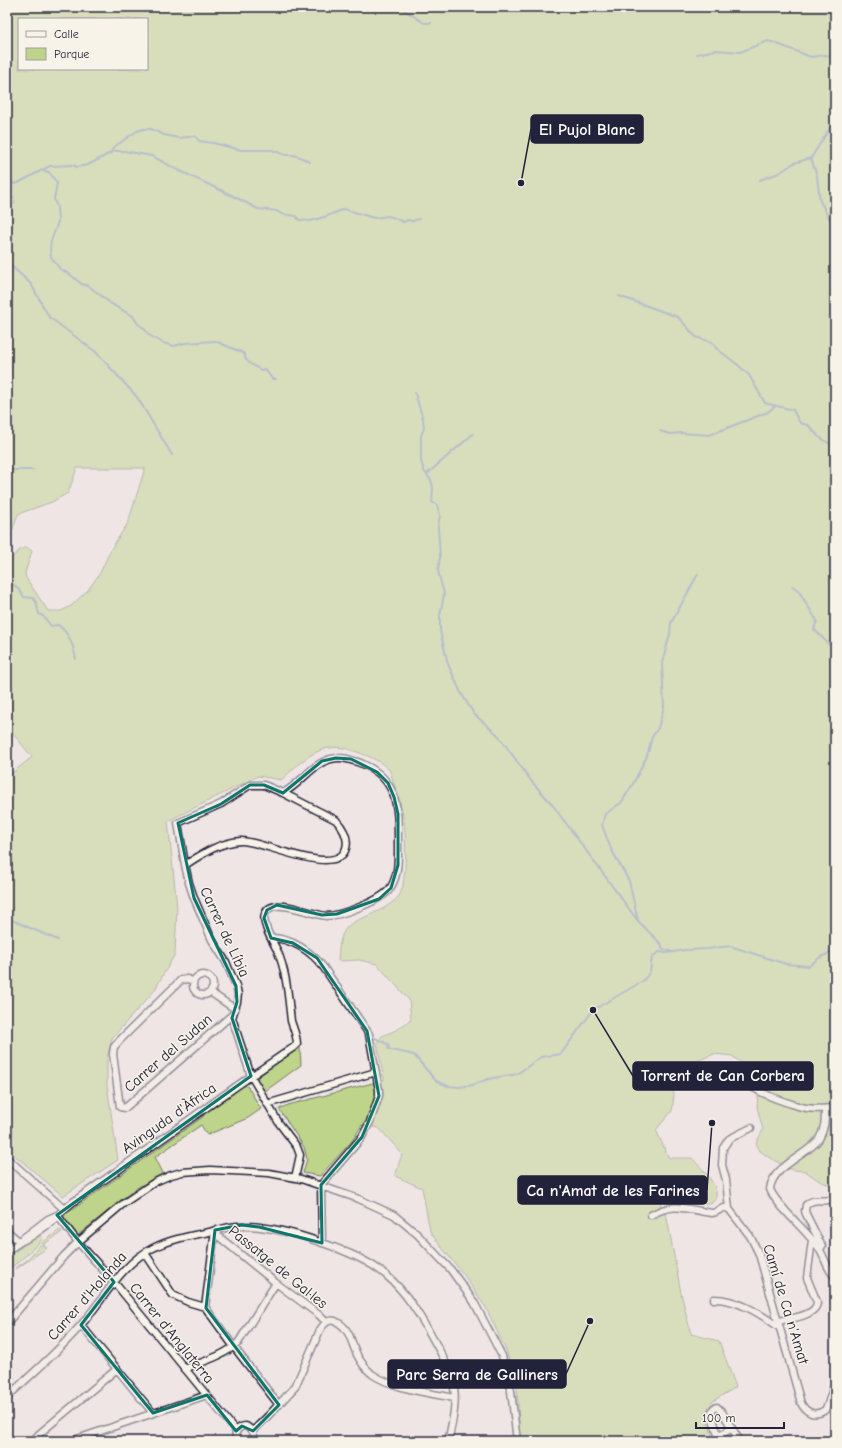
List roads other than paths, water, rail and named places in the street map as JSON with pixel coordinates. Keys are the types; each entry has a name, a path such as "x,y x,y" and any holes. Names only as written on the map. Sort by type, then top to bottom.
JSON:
{"street":[{"path":"282,793 297,784 317,765 332,758 343,757 351,759 377,772 388,783 398,814 398,865 393,884 389,891 383,896 342,913 328,916 281,905 273,906 265,912 264,918 271,938 284,939 304,949 317,958 369,1034 376,1072 380,1096 366,1130 362,1137 321,1185 322,1243"},
{"name":"Carrer de Líbia","path":"282,793 264,785 250,785 221,804 178,823 185,865 194,898 212,940 226,962 236,986 238,994 232,1018 251,1076 279,1124 297,1147 300,1155 295,1178"},
{"path":"185,865 208,850 241,841 254,842 319,860 335,859 342,855 347,845 346,839 341,826 336,820 282,793"},
{"name":"Avinguda d'Àfrica","path":"7,1251 48,1219 57,1215 297,1044 292,1025 285,972 271,938"},
{"path":"198,975 206,975 210,977 213,985 210,992 203,995 199,994 193,989 193,981 198,975"},
{"name":"Carrer del Sudan","path":"193,981 190,979 181,980 114,1047 114,1065 120,1107 126,1108 234,1012"},
{"path":"210,992 234,1012"},
{"path":"267,1104 376,1072"},
{"path":"726,1082 732,1081 749,1085 764,1094 796,1106 814,1109 835,1108"},
{"path":"825,1109 825,1124 818,1140 776,1176 771,1186 771,1192 776,1200 820,1250 828,1269 835,1277"},
{"path":"651,1215 674,1206 712,1213 716,1213 722,1208 729,1209 726,1180 722,1165 723,1148 729,1139 751,1128"},
{"path":"7,1158 64,1209"},
{"path":"7,1323 64,1256 78,1242 124,1203 147,1187 171,1175 192,1170 270,1173 295,1178 321,1185 387,1211 405,1223 440,1257 466,1289 497,1344 504,1363 511,1391 517,1441"},
{"path":"820,1250 822,1246 820,1240 806,1214 805,1208 808,1203 814,1200 830,1201 835,1198"},
{"name":"Camí de Ca n'Amat","path":"729,1209 743,1226 755,1246 801,1402 806,1411 815,1414 825,1410 835,1382"},
{"name":"Carrer d'Anglaterra","path":"57,1215 236,1431"},
{"name":"Carrer d'Holanda","path":"7,1397 49,1358 81,1325 114,1282 135,1260 145,1253 162,1243 215,1230 242,1226 259,1227 303,1237 359,1258 385,1274 413,1304 447,1366 453,1385 454,1407 448,1441"},
{"path":"205,1307 215,1230"},
{"name":"Passatge de Gal·les","path":"215,1230 218,1236 326,1322"},
{"path":"7,1231 20,1242"},
{"path":"778,1321 806,1315 817,1306 817,1302 807,1278 812,1240"},
{"path":"145,1253 173,1295 188,1302 205,1307 279,1405"},
{"path":"184,1369 234,1347 276,1283"},
{"path":"714,1299 724,1299 740,1304 780,1328"},
{"path":"253,1431 295,1387 316,1336 326,1322 330,1320 343,1326 350,1335 358,1358 375,1376 394,1384 454,1398"},
{"path":"81,1325 154,1413"},
{"path":"453,1385 504,1363"},
{"path":"33,1441 39,1434 117,1369"},
{"path":"71,1441 207,1396"},
{"path":"732,1428 720,1438 711,1413 714,1408 719,1408 732,1428 740,1441"},
{"path":"237,1441 235,1437 236,1431 242,1426 250,1428 253,1431 254,1437 252,1441"},
{"path":"7,1437 10,1441"}],"waterway":[{"path":"398,7 424,23 431,23"},
{"path":"697,54 716,50 740,52 768,41 811,57 825,55 835,58"},
{"path":"835,120 811,158 817,176 820,201 835,229"},
{"path":"111,152 114,147 137,131 151,129 164,135 179,138 195,136 199,141 241,150 272,150 286,155 294,155 310,162"},
{"path":"7,181 16,184 50,166 73,165 77,167 88,165 114,151 124,151 152,156 258,209 277,211 281,214 296,216 299,220 311,221 344,209 374,218 388,216 403,222 419,219"},
{"path":"760,180 779,173 794,163 811,158"},
{"path":"43,171 49,172 57,183 54,199 57,207 58,222 50,248 51,257 60,269 71,275 80,283 90,287 113,305 133,316 138,324 144,328 149,335 163,343 174,346 185,343 215,341 243,353 249,363 261,370 265,369 272,379 276,379"},
{"path":"7,262 31,284 49,317 96,352 137,397 172,455"},
{"path":"619,296 678,317 696,337 712,342 716,348 749,375 765,403 793,410 800,423 808,425 819,437 835,447"},
{"path":"415,393 423,419 424,428 421,436 421,461 424,471 431,480 433,487 432,502 437,505 440,515 438,527 440,557 438,571 444,594 440,616 440,631 448,664 461,693 474,714 498,735 532,782 551,803 638,921"},
{"path":"660,431 670,434 681,433 709,435 768,412 775,406"},
{"path":"427,474 473,434"},
{"path":"7,472 9,470 33,470"},
{"path":"672,952 663,949 661,944 638,921 629,881 611,849 602,825 605,814 621,803 633,784 647,756 652,737 658,728 664,707 662,663 670,634 671,623 698,574"},
{"path":"7,584 16,586 24,597 33,598 36,602 39,614 43,616 51,626 58,625 62,628 70,640 76,659"},
{"path":"792,586 798,590 817,621 814,629 835,651"},
{"path":"7,918 58,940"},
{"path":"375,1038 389,1045 388,1049 414,1055 436,1081 448,1086 459,1087 473,1085 488,1079 517,1074 541,1057 561,1054 593,1010 643,981 650,972 652,957 659,952 667,953 730,946 786,964 809,966 819,958 835,950"}],"place":[{"name":"El Pujol Blanc","path":"521,183"},
{"name":"Torrent de Can Corbera","path":"593,1010"},
{"name":"Ca n'Amat de les Farines","path":"712,1123"},
{"name":"Parc Serra de Galliners","path":"590,1321"}]}
